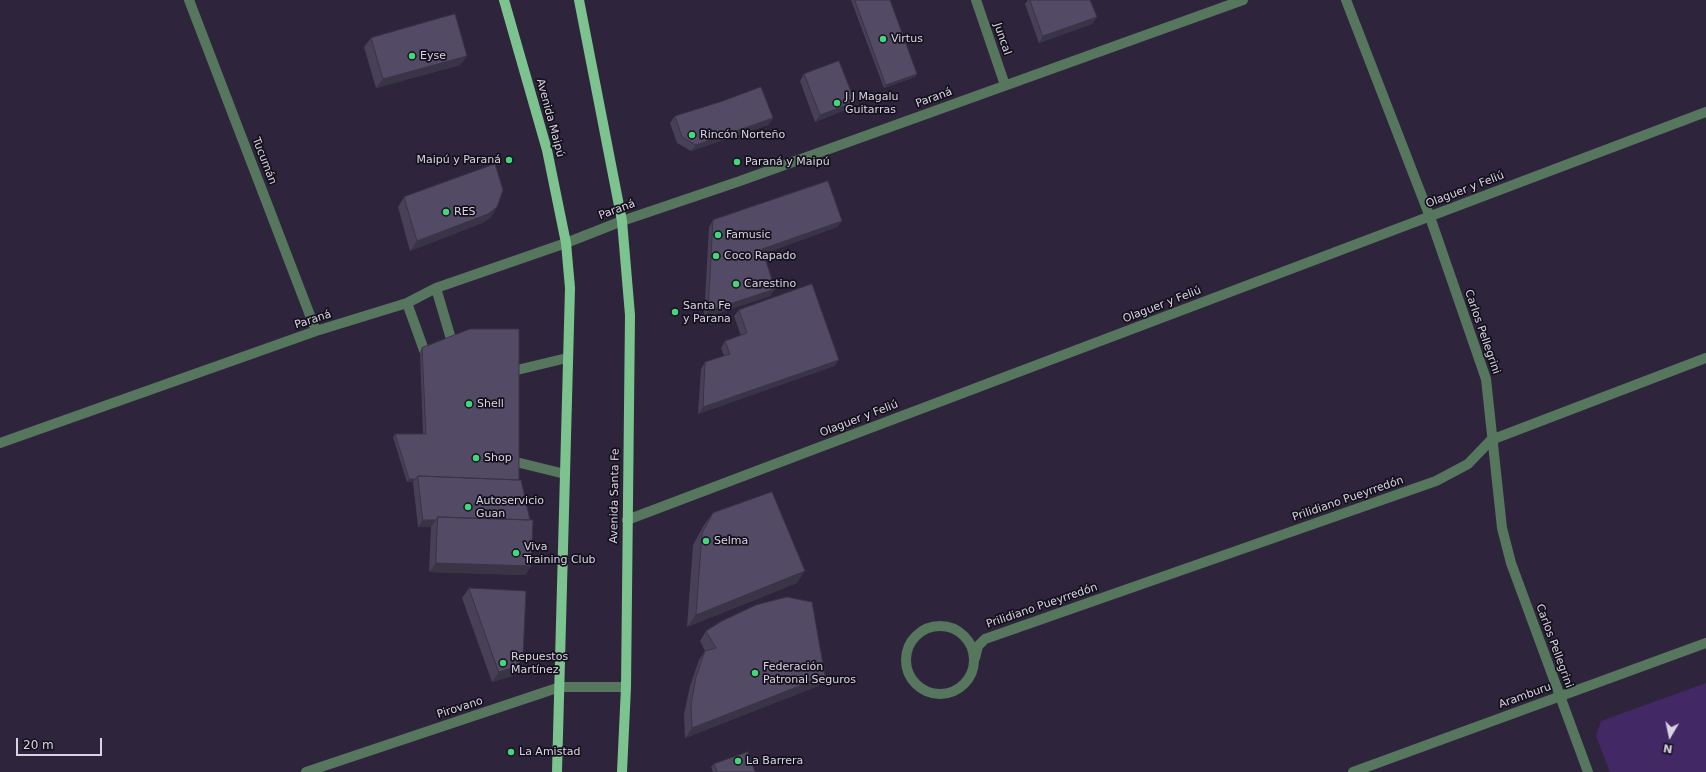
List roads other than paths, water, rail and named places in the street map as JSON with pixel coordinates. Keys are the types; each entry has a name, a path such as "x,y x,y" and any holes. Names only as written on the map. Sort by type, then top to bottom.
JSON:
{"main road":[{"name":"Avenida Maipú","path":"504,0 547,150 566,244"},
{"path":"579,0 622,221"},
{"name":"Avenida Santa Fe","path":"622,221 630,315 626,687 622,772"},
{"path":"557,772 570,288 566,244"}],"street":[{"name":"Tucumán","path":"189,0 316,331"},
{"name":"Juncal","path":"976,0 1005,85"},
{"name":"Paraná","path":"0,444 316,331 407,303 436,288 566,244 622,221 740,181 1243,0"},
{"name":"Carlos Pellegrini","path":"1346,0 1430,217 1486,379 1491,440 1502,528 1511,563 1588,772"},
{"name":"Olaguer y Feliú","path":"627,520 1706,112"},
{"path":"436,288 451,339"},
{"path":"407,303 424,350"},
{"path":"517,370 567,358"},
{"name":"Prilidiano Pueyrredón","path":"975,658 978,646 985,639 1436,481 1468,464 1491,440 1706,358"},
{"path":"516,462 565,474"},
{"path":"948,626 960,632 971,644 975,658 972,672 967,681 952,692 942,694 923,689 910,675 906,666 907,652 913,638 929,627 948,626"},
{"name":"Prilidiano Pueyrredón","path":"960,632 985,639"},
{"name":"Aramburu","path":"1353,772 1706,643"},
{"name":"Pirovano","path":"306,772 560,687 626,687"}],"place":[{"name":"Virtus","path":"883,39"},
{"name":"Eyse","path":"412,56"},
{"name":"J J Magalu Guitarras","path":"837,103"},
{"name":"Rincón Norteño","path":"692,135"},
{"name":"Maipú y Paraná","path":"509,160"},
{"name":"Paraná y Maipú","path":"737,162"},
{"name":"RES","path":"446,212"},
{"name":"Famusic","path":"718,235"},
{"name":"Coco Rapado","path":"716,256"},
{"name":"Carestino","path":"736,284"},
{"name":"Santa Fe y Parana","path":"675,312"},
{"name":"Shell","path":"469,404"},
{"name":"Shop","path":"476,458"},
{"name":"Autoservicio Guan","path":"468,507"},
{"name":"Selma","path":"706,541"},
{"name":"Viva Training Club","path":"516,553"},
{"name":"Repuestos Martínez","path":"503,663"},
{"name":"Federación Patronal Seguros","path":"755,673"},
{"name":"La Amistad","path":"511,752"},
{"name":"La Barrera","path":"738,761"}]}
